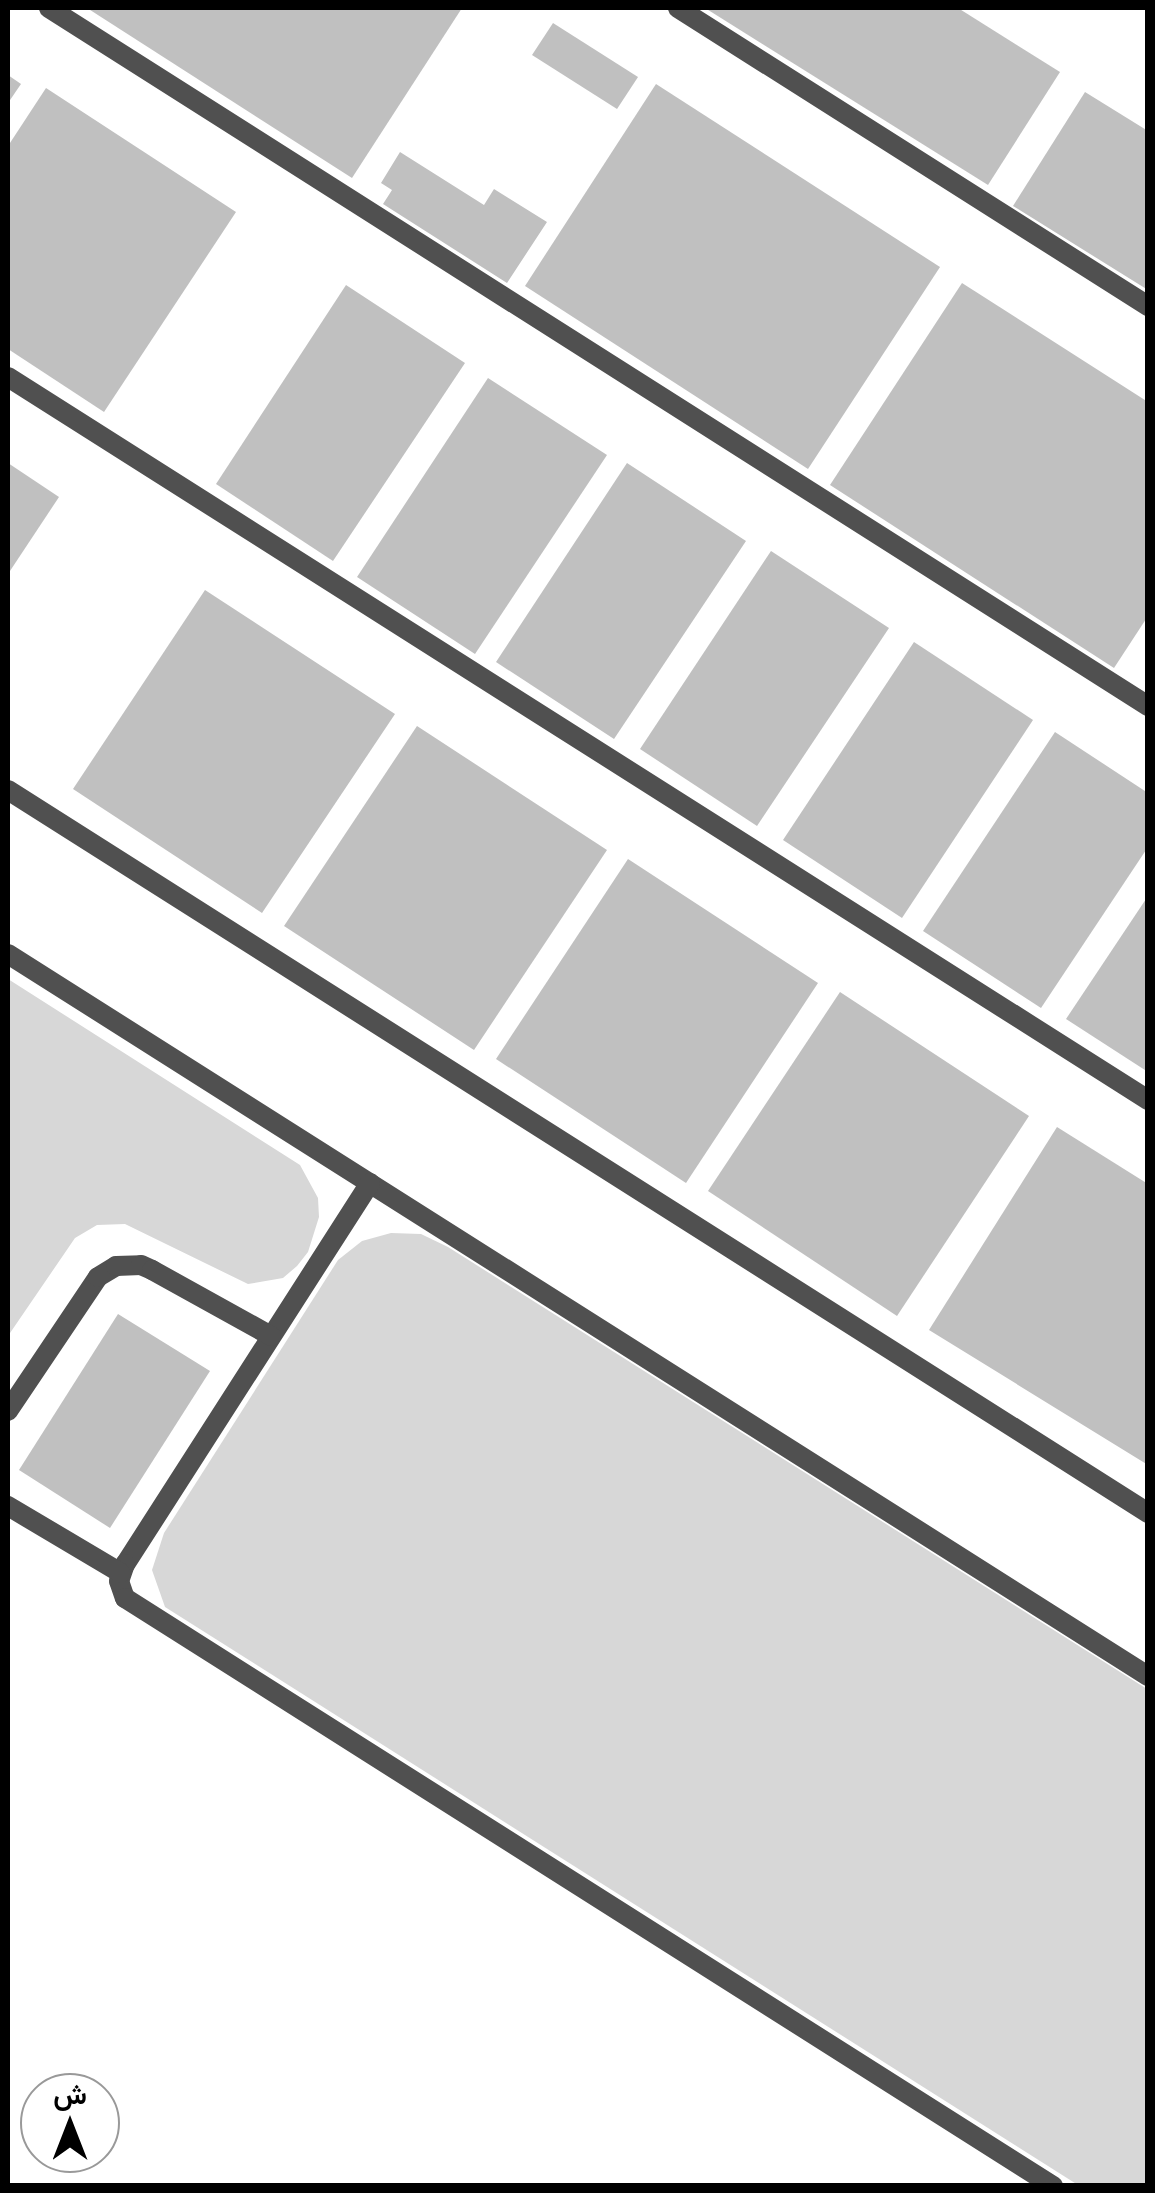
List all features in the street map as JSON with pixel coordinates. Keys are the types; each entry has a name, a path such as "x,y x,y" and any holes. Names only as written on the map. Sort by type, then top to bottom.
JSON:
{"street":[{"path":"49,8 1148,706"},
{"path":"678,8 1148,306"},
{"path":"8,378 1148,1100"},
{"path":"8,790 1148,1513"},
{"path":"8,954 1148,1676"},
{"path":"370,1184 121,1572 120,1590 132,1603 1052,2186"},
{"path":"8,1411 98,1278 116,1266 152,1270 272,1336"},
{"path":"8,1506 121,1572"}],"shaded area":[{"path":"8,979 300,1165 318,1198 319,1217 308,1252 297,1266 283,1278 248,1284 125,1224 97,1225 75,1238 8,1336"},
{"path":"391,1233 421,1234 448,1247 1147,1689 1147,2185 1078,2185 165,1607 152,1570 164,1533 338,1260 362,1241"}],"building":[{"path":"87,8 462,8 352,178"},
{"path":"705,8 958,8 1060,72 988,185"},
{"path":"553,23 638,77 617,109 532,55"},
{"path":"8,75 21,84 8,103"},
{"path":"656,84 940,267 808,469 525,286"},
{"path":"46,88 236,212 104,412 8,349 8,146"},
{"path":"1085,92 1148,131 1148,290 1013,206"},
{"path":"400,152 484,205 494,189 547,222 507,283 383,204 392,190 381,183"},
{"path":"962,283 1148,402 1148,616 1114,668 830,485"},
{"path":"346,285 465,363 333,561 216,484"},
{"path":"488,378 607,455 475,654 357,577"},
{"path":"8,463 59,497 8,574"},
{"path":"627,463 746,541 614,739 496,662"},
{"path":"771,551 889,628 757,826 640,749"},
{"path":"205,590 395,714 262,913 73,789"},
{"path":"914,642 1033,720 902,918 783,840"},
{"path":"417,726 607,850 474,1050 284,926"},
{"path":"1055,732 1148,793 1148,847 1041,1008 923,931"},
{"path":"628,859 818,983 686,1183 496,1059"},
{"path":"1148,896 1148,1072 1066,1019"},
{"path":"840,992 1029,1116 897,1316 708,1191"},
{"path":"1057,1127 1148,1184 1148,1465 929,1330"},
{"path":"118,1314 210,1371 110,1528 19,1470"}]}
